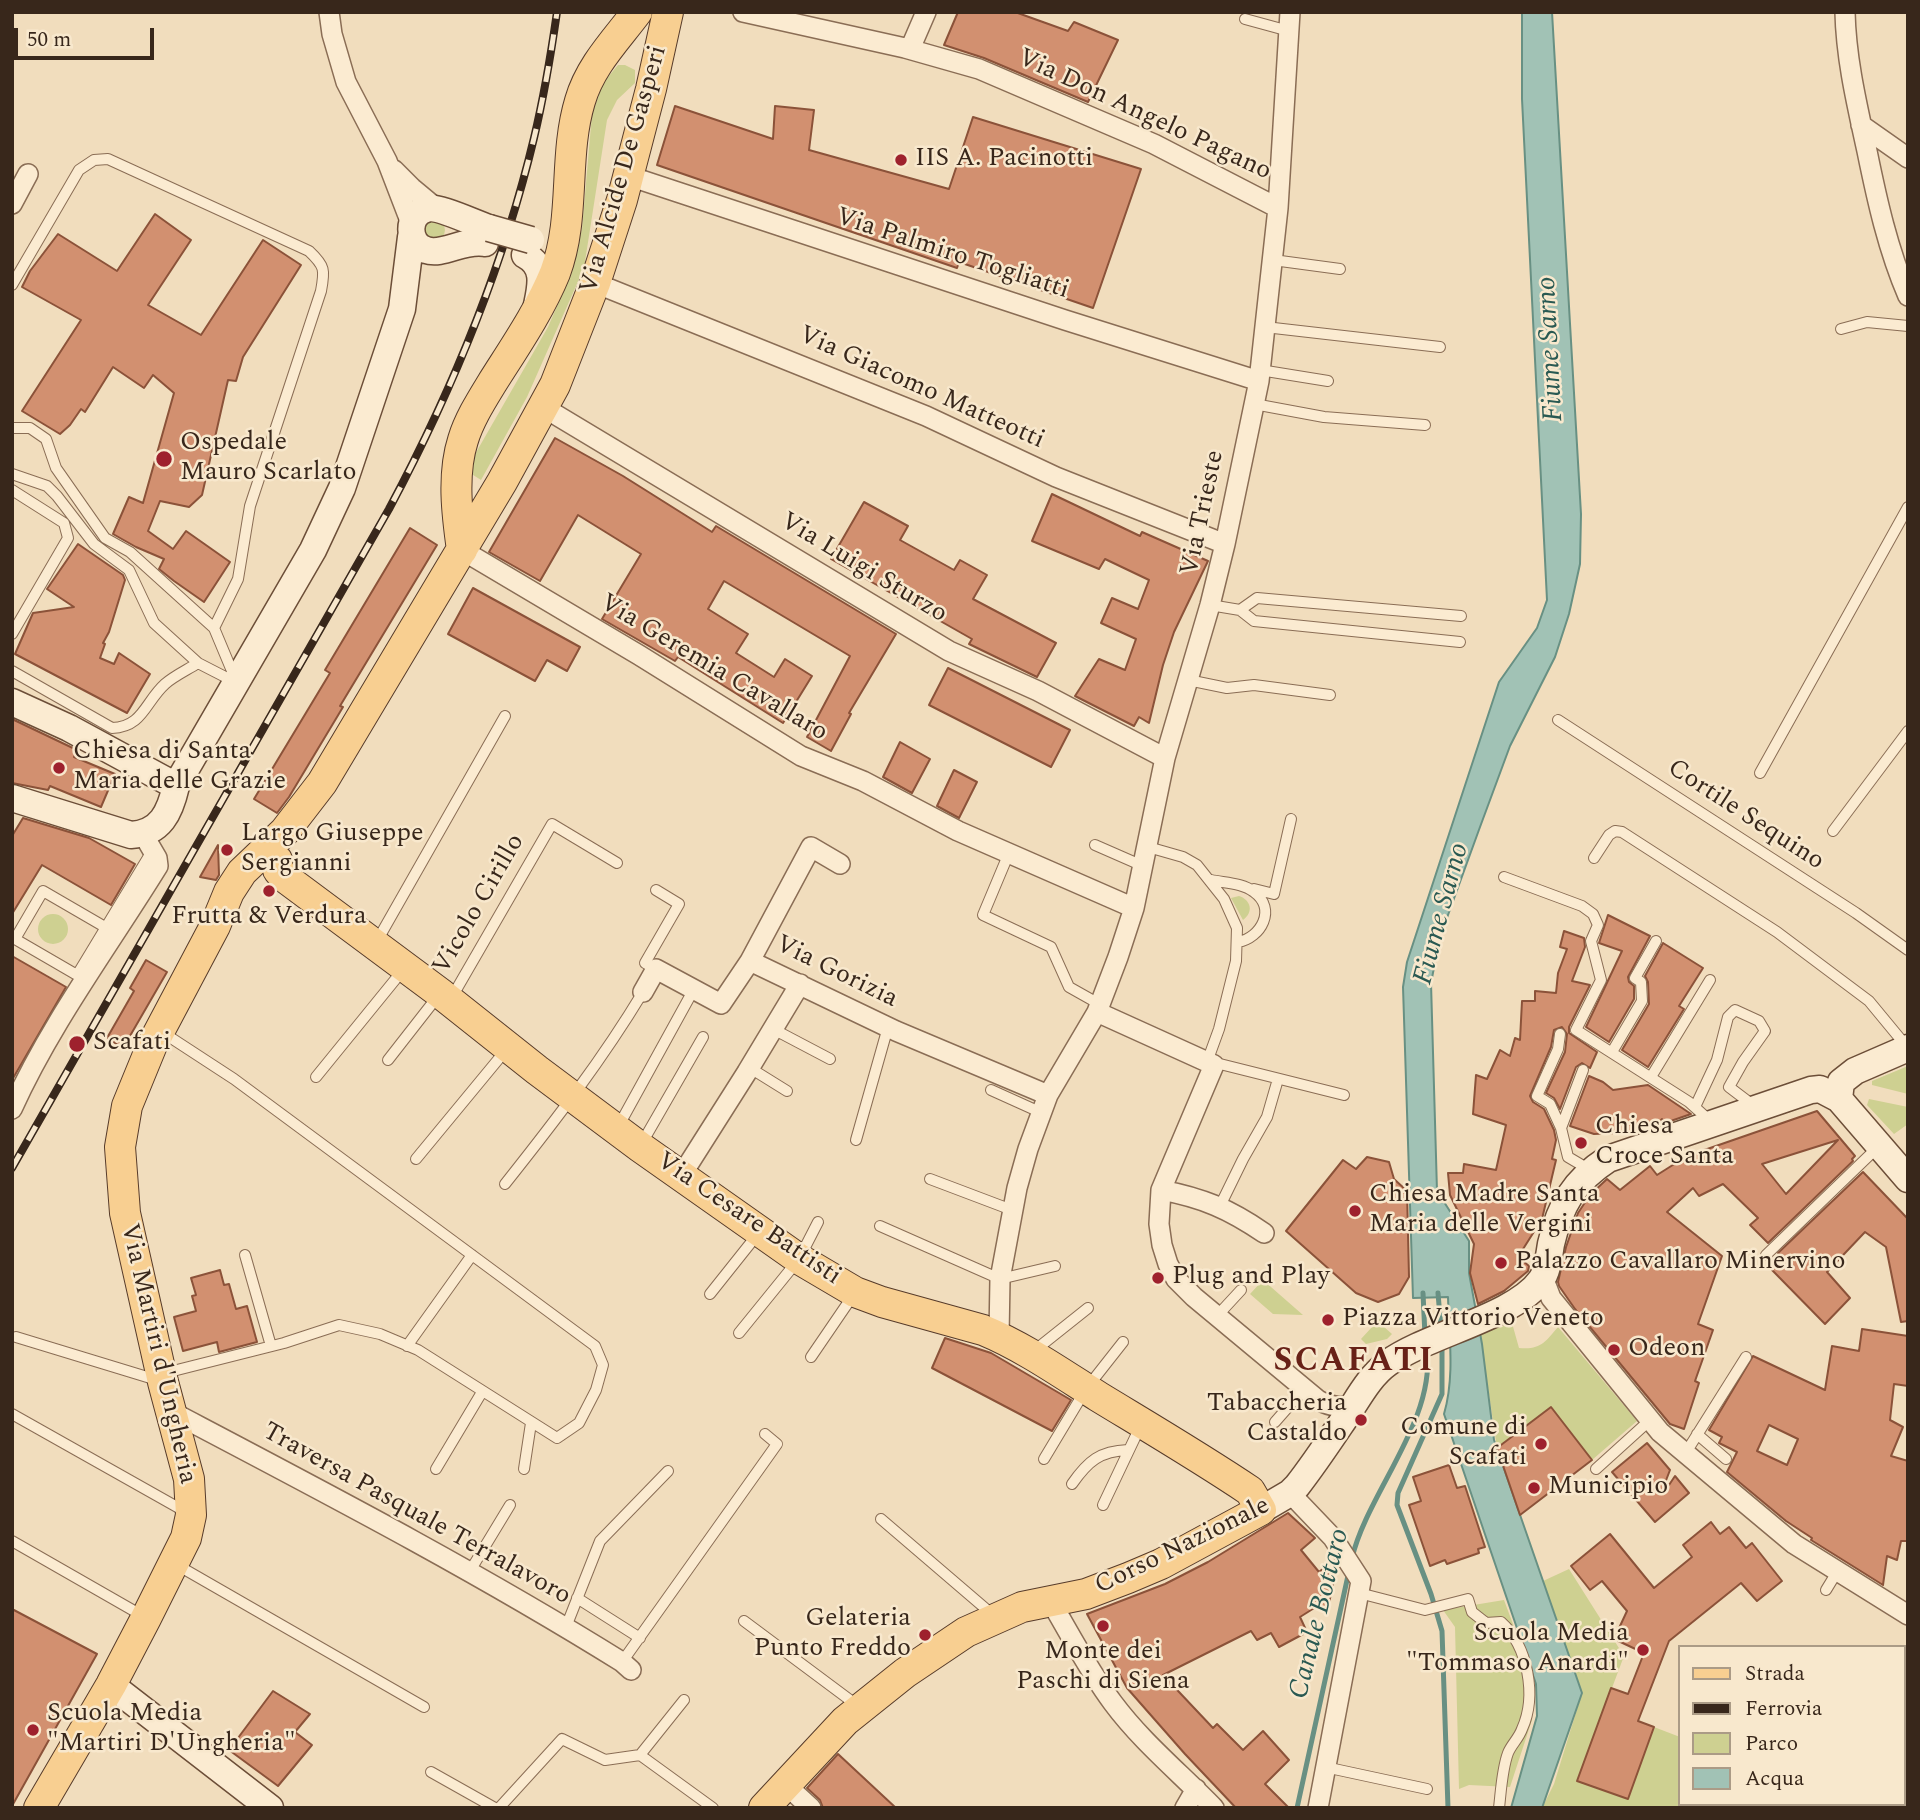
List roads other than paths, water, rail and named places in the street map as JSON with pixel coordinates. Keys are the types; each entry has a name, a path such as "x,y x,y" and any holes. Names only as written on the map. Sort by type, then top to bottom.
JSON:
{"main road":[{"name":"Via Alcide De Gasperi","path":"462,550 458,520 458,464 463,440 472,418 537,309 554,274 567,233 573,131 580,99 599,60 637,12"},
{"name":"Via Alcide De Gasperi","path":"266,858 322,783 502,482 555,385 595,283 629,176 652,89 668,12"},
{"path":"599,60 623,47 636,49 646,61 652,89"},
{"path":"458,464 462,480 475,492 492,489 502,482"},
{"name":"Via Cesare Battisti","path":"266,858 284,877 445,996 574,1098 799,1259 855,1292 999,1336 1250,1491 1261,1510"},
{"name":"Via Martiri d'Ungheria","path":"39,1808 111,1685 186,1538 191,1515 189,1479 162,1378 125,1213 120,1147 127,1106 159,1030 215,926 257,877 266,858"},
{"name":"Corso Nazionale","path":"764,1808 845,1721 905,1673 966,1632 1022,1606 1086,1594 1150,1569 1261,1510"}],"street":[{"path":"329,12 332,34 346,82 387,161 412,231 422,248 429,251 447,248 487,236"},
{"name":"Via Don Angelo Pagano","path":"744,12 910,49 979,69 1154,144 1278,208"},
{"path":"910,49 926,12"},
{"path":"1845,12 1846,48 1861,125 1885,228 1908,296"},
{"name":"Via Trieste","path":"999,1336 1000,1279 1012,1210 1028,1149 1045,1104 1099,1008 1134,908 1165,758 1210,606 1225,544 1259,376 1278,208 1290,17"},
{"path":"1861,125 1908,158"},
{"path":"387,161 412,188 436,208 487,236 528,247 554,230 569,195"},
{"path":"12,204 28,174"},
{"name":"Via Palmiro Togliatti","path":"629,176 1065,320 1259,376"},
{"path":"148,843 173,800 176,786 328,520 342,488 402,309 415,217 426,209 436,208"},
{"path":"528,247 541,273 537,309"},
{"path":"402,309 423,275 447,248"},
{"name":"Via Giacomo Matteotti","path":"595,283 887,400 1056,477 1225,544"},
{"name":"Via Luigi Sturzo","path":"544,407 949,651 1038,691 1165,758"},
{"name":"Via Geremia Cavallaro","path":"462,550 639,655 801,756 863,781 958,831 1134,908"},
{"path":"12,702 69,728 176,786"},
{"path":"12,798 148,843 157,858 158,866 92,965 32,1066 12,1109"},
{"name":"Via Gorizia","path":"841,864 811,847 750,961 1045,1104"},
{"path":"643,992 656,970 721,1003 750,961"},
{"path":"681,1176 800,984"},
{"path":"1099,1008 1211,1063 1161,1190 1159,1224 1162,1245 1176,1279 1304,1389 1327,1405 1337,1407 1355,1404"},
{"path":"1839,1099 1841,1082 1855,1071 1908,1048"},
{"path":"1908,1179 1839,1099 1820,1089 1757,1109 1704,1115 1621,1153 1591,1170 1579,1181 1563,1207 1554,1232 1544,1277 1551,1298 1649,1421 1794,1544 1908,1615"},
{"path":"1161,1190 1203,1199 1220,1206 1264,1233"},
{"name":"Corso Nazionale","path":"1261,1510 1290,1493 1385,1365 1524,1297 1544,1277"},
{"name":"Traversa Pasquale Terralavoro","path":"172,1412 471,1571 627,1666"},
{"path":"1290,1493 1338,1545 1360,1587 1318,1808"},
{"path":"1051,1602 1114,1705 1160,1756 1214,1808"},
{"path":"111,1685 270,1808"},
{"path":"786,1784 811,1808"},
{"path":"1185,1808 1196,1789"}],"lane":[{"path":"1245,19 1290,17"},
{"path":"12,285 79,170 94,160 108,159 309,251 320,261 324,272 321,291 250,506 238,579 214,628"},
{"path":"1273,260 1340,269"},
{"path":"1841,329 1867,321 1908,327"},
{"path":"1265,327 1440,347"},
{"path":"1259,376 1328,381"},
{"path":"1254,404 1324,417 1425,425"},
{"path":"12,428 30,428 46,439 56,468 105,538 130,552 214,628 237,683"},
{"path":"12,474 47,486 57,495 94,544 129,570 154,623 198,663 237,683"},
{"path":"12,489 64,523 68,538 12,634"},
{"path":"1760,773 1908,507"},
{"path":"1240,610 1257,598 1461,616"},
{"path":"1210,606 1240,610 1254,621 1460,642"},
{"path":"12,671 112,728 126,728 165,684 198,663"},
{"path":"1188,680 1227,688 1254,685 1330,695"},
{"path":"375,944 505,716"},
{"name":"Cortile Sequino","path":"1558,720 1856,913 1908,950"},
{"path":"1833,831 1908,731"},
{"path":"1211,880 1274,894 1291,819"},
{"name":"Vicolo Cirillo","path":"445,996 552,824 617,863"},
{"path":"1594,858 1609,835 1615,831 1622,832 1777,932 1869,1001 1908,1048"},
{"path":"105,928 43,891 15,939 77,975 105,928 115,910 148,843"},
{"path":"1095,845 1146,856 1183,858 1197,865 1211,880 1229,908 1237,928 1236,961 1211,1063 1344,1095"},
{"path":"1009,853 983,915 1051,947 1069,987 1099,1008"},
{"path":"1504,877 1582,906 1593,914 1598,925 1591,941 1601,979 1576,1030 1651,1077 1704,1115 1728,1017 1735,1010 1759,1021 1765,1031 1729,1087 1757,1109"},
{"path":"1238,942 1255,935 1262,926 1265,915 1262,900 1248,888"},
{"path":"656,890 679,904 645,963 656,970"},
{"path":"1612,1052 1642,1001 1641,982 1635,978 1656,941"},
{"path":"316,1077 405,967"},
{"path":"1651,1077 1710,980"},
{"path":"629,1138 694,989"},
{"path":"505,1184 574,1098 643,992"},
{"path":"388,1060 445,996"},
{"path":"856,1140 888,1027"},
{"path":"773,1029 830,1059"},
{"path":"16,1337 162,1378 339,1325 380,1334 418,1350 557,1438 579,1423 596,1390 603,1365 595,1346 234,1079 159,1030"},
{"path":"1560,1034 1558,1049 1537,1096 1550,1104 1561,1128 1568,1157 1591,1170"},
{"path":"629,1138 702,1037"},
{"path":"416,1159 509,1047"},
{"path":"750,1068 787,1091"},
{"path":"1561,1128 1583,1070"},
{"path":"1220,1206 1267,1117 1278,1079"},
{"path":"991,1090 1045,1104"},
{"path":"1766,1255 1878,1146"},
{"path":"930,1179 1012,1210"},
{"path":"739,1333 799,1259 818,1223"},
{"path":"880,1226 1000,1279 1055,1266"},
{"path":"709,1294 759,1231"},
{"path":"245,1255 271,1346"},
{"path":"407,1346 472,1255"},
{"path":"1217,1316 1241,1290"},
{"path":"811,1357 855,1292"},
{"path":"1031,1354 1088,1308"},
{"path":"1044,1459 1086,1389 1123,1342"},
{"path":"1685,1454 1746,1357"},
{"path":"1275,1422 1304,1389"},
{"path":"436,1469 482,1392"},
{"path":"12,1415 191,1515"},
{"path":"1596,1469 1649,1421"},
{"path":"523,1469 531,1423"},
{"path":"1103,1504 1142,1423"},
{"path":"627,1666 640,1638 777,1444 765,1434"},
{"path":"1697,1434 1726,1459"},
{"path":"1072,1484 1086,1465 1095,1459 1114,1450 1128,1450"},
{"path":"566,1627 600,1541 668,1471"},
{"path":"471,1571 510,1504"},
{"path":"881,1519 996,1617"},
{"path":"12,1541 146,1618"},
{"path":"173,1563 424,1707"},
{"path":"1826,1590 1837,1572"},
{"path":"1360,1587 1425,1610 1468,1600 1472,1612 1486,1623 1501,1622 1514,1637 1529,1674 1529,1701 1523,1728 1508,1752 1499,1808"},
{"path":"577,1598 640,1638"},
{"path":"744,1621 861,1708"},
{"path":"431,1772 497,1808 562,1739 605,1760 640,1755 684,1700"},
{"path":"640,1755 713,1808"},
{"path":"1325,1767 1427,1789"}],"water":[{"name":"Fiume Sarno","path":"1522,12 1552,12 1581,514 1580,564 1569,614 1555,657 1510,746 1440,937 1431,983 1437,1191 1469,1241 1469,1273 1482,1344 1494,1440 1582,1693 1542,1808 1511,1808 1537,1716 1536,1684 1444,1414 1450,1371 1448,1297 1413,1298 1403,987 1407,962 1499,682 1537,628 1547,600 1522,99"}],"waterway":[{"name":"Canale Bottaro","path":"1423,1293 1425,1336"},
{"path":"1438,1293 1441,1329"},
{"path":"1442,1346 1442,1394 1398,1493 1397,1505 1442,1631 1448,1808"},
{"name":"Canale Bottaro","path":"1352,1558 1371,1509 1411,1431 1421,1404 1427,1378 1427,1352"},
{"name":"Canale Bottaro","path":"1297,1808 1349,1571"}],"railway":[{"path":"12,1168 389,509 434,420 474,328 507,234 538,122 557,12"}],"place":[{"name":"IIS A. Pacinotti","path":"901,160"},
{"name":"Ospedale Mauro Scarlato","path":"164,459"},
{"name":"Chiesa di Santa Maria delle Grazie","path":"59,768"},
{"name":"Largo Giuseppe Sergianni","path":"227,850"},
{"name":"Frutta & Verdura","path":"269,891"},
{"name":"Scafati","path":"77,1044"},
{"name":"Chiesa Croce Santa","path":"1581,1143"},
{"name":"Chiesa Madre Santa Maria delle Vergini","path":"1355,1211"},
{"name":"Palazzo Cavallaro Minervino","path":"1501,1263"},
{"name":"Plug and Play","path":"1158,1278"},
{"name":"Piazza Vittorio Veneto","path":"1328,1320"},
{"name":"Odeon","path":"1614,1350"},
{"name":"Tabaccheria Castaldo","path":"1361,1420"},
{"name":"Comune di Scafati","path":"1541,1444"},
{"name":"Municipio","path":"1534,1488"},
{"name":"Monte dei Paschi di Siena","path":"1103,1626"},
{"name":"Gelateria Punto Freddo","path":"925,1635"},
{"name":"Scuola Media \"Tommaso Anardi\"","path":"1643,1650"},
{"name":"Scuola Media \"Martiri D'Ungheria\"","path":"33,1730"}],"district":[{"name":"SCAFATI","path":"1354,1364"}]}
